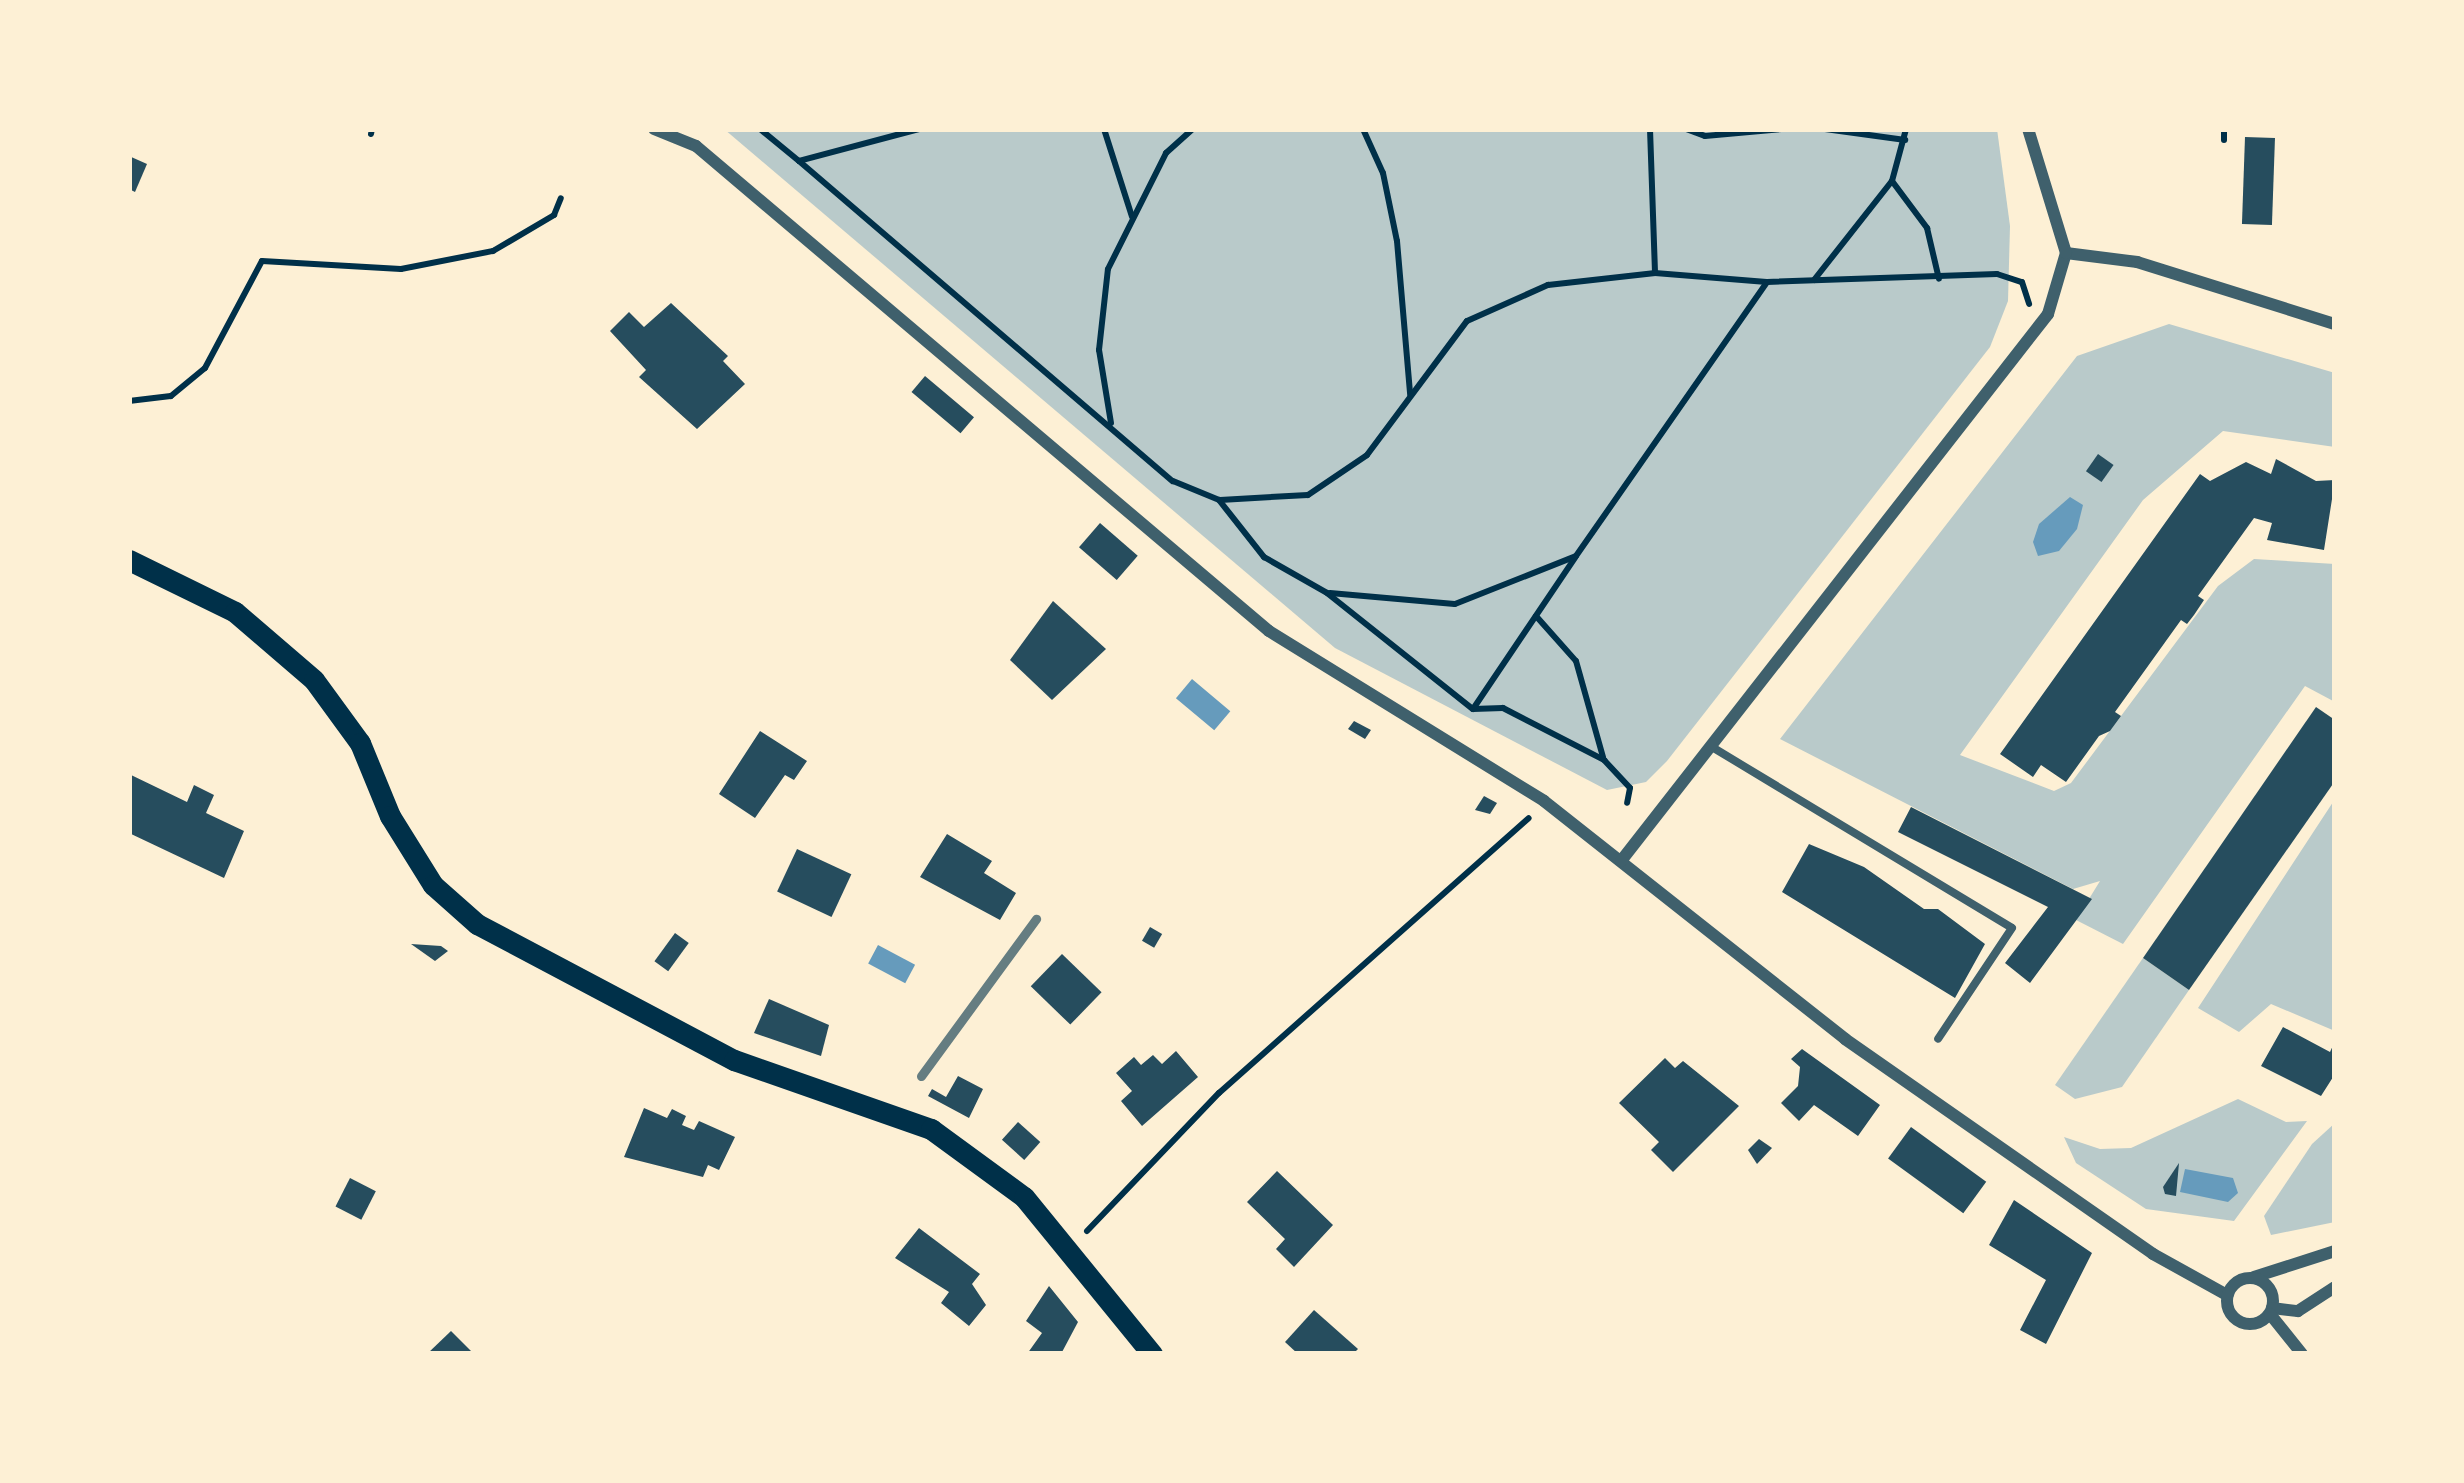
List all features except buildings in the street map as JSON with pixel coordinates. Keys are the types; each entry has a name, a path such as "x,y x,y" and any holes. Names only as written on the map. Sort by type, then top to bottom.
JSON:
{"main road":[{"path":"129,560 235,612 314,680 360,743 390,816 433,885 476,924 734,1060 931,1129 1024,1197 1153,1354"}],"street":[{"path":"654,129 696,146 1269,632 1544,801 1845,1039 2152,1254 2227,1295"},
{"path":"1621,861 2048,314 2066,254 2027,129"},
{"path":"2066,254 2138,262 2335,324"},
{"path":"2335,1251 2234,1283 2227,1295 2232,1316 2244,1323 2271,1311 2298,1311 2335,1287"},
{"path":"2254,1277 2270,1288 2271,1311 2301,1354"}],"lane":[{"path":"1712,747 2012,928 1938,1040"}],"path":[{"path":"760,129 1173,481 1219,500 1309,495 1367,455 1467,321 1548,285 1655,273 1767,282 1996,274 2022,282 2023,301 2048,314"},
{"path":"799,161 919,129"},
{"path":"1104,129 1132,217"},
{"path":"1112,426 1099,350 1108,269 1166,153 1192,129"},
{"path":"1363,129 1383,173 1397,241 1410,394"},
{"path":"1650,129 1655,273"},
{"path":"1685,129 1705,136 1782,129"},
{"path":"1825,129 1905,140"},
{"path":"1814,280 1892,181 1906,129"},
{"path":"2224,129 2224,140"},
{"path":"1892,181 1927,227 1939,279"},
{"path":"129,401 171,395 206,368 262,261 401,268 494,251 554,215 561,198"},
{"path":"1473,709 1767,282"},
{"path":"1219,500 1264,557 1327,592 1473,709 1502,708 1604,760 1630,788 1627,803"},
{"path":"1327,592 1455,604 1576,556"},
{"path":"1536,616 1576,661 1604,760"},
{"path":"1088,1231 1219,1093 1526,821"}],"shaded area":[{"path":"724,129 1997,129 2010,226 2008,301 1990,347 1667,761 1646,782 1607,790 1335,648"},
{"path":"2169,324 2335,373 2335,447 2223,431 2143,500 1960,755 2054,791 2071,783 2218,586 2254,559 2335,564 2335,702 2305,686 2123,944 2076,920 2100,881 2073,889 1780,739 2077,356"},
{"path":"2335,799 2335,1031 2271,1004 2239,1032 2198,1008"},
{"path":"2143,958 2189,990 2122,1087 2075,1099 2055,1085"},
{"path":"2238,1099 2286,1122 2307,1121 2234,1221 2146,1209 2076,1163 2064,1137 2100,1149 2131,1148"},
{"path":"2335,1123 2335,1222 2271,1235 2264,1216 2312,1144"}],"water":[{"path":"2070,497 2083,505 2077,529 2059,551 2038,556 2033,542 2039,524"},
{"path":"1192,679 1230,711 1214,730 1176,698"},
{"path":"878,945 915,965 905,983 868,964"},
{"path":"2185,1169 2233,1178 2238,1193 2228,1202 2180,1192"}],"railway":[{"path":"921,1076 1036,919"}]}
